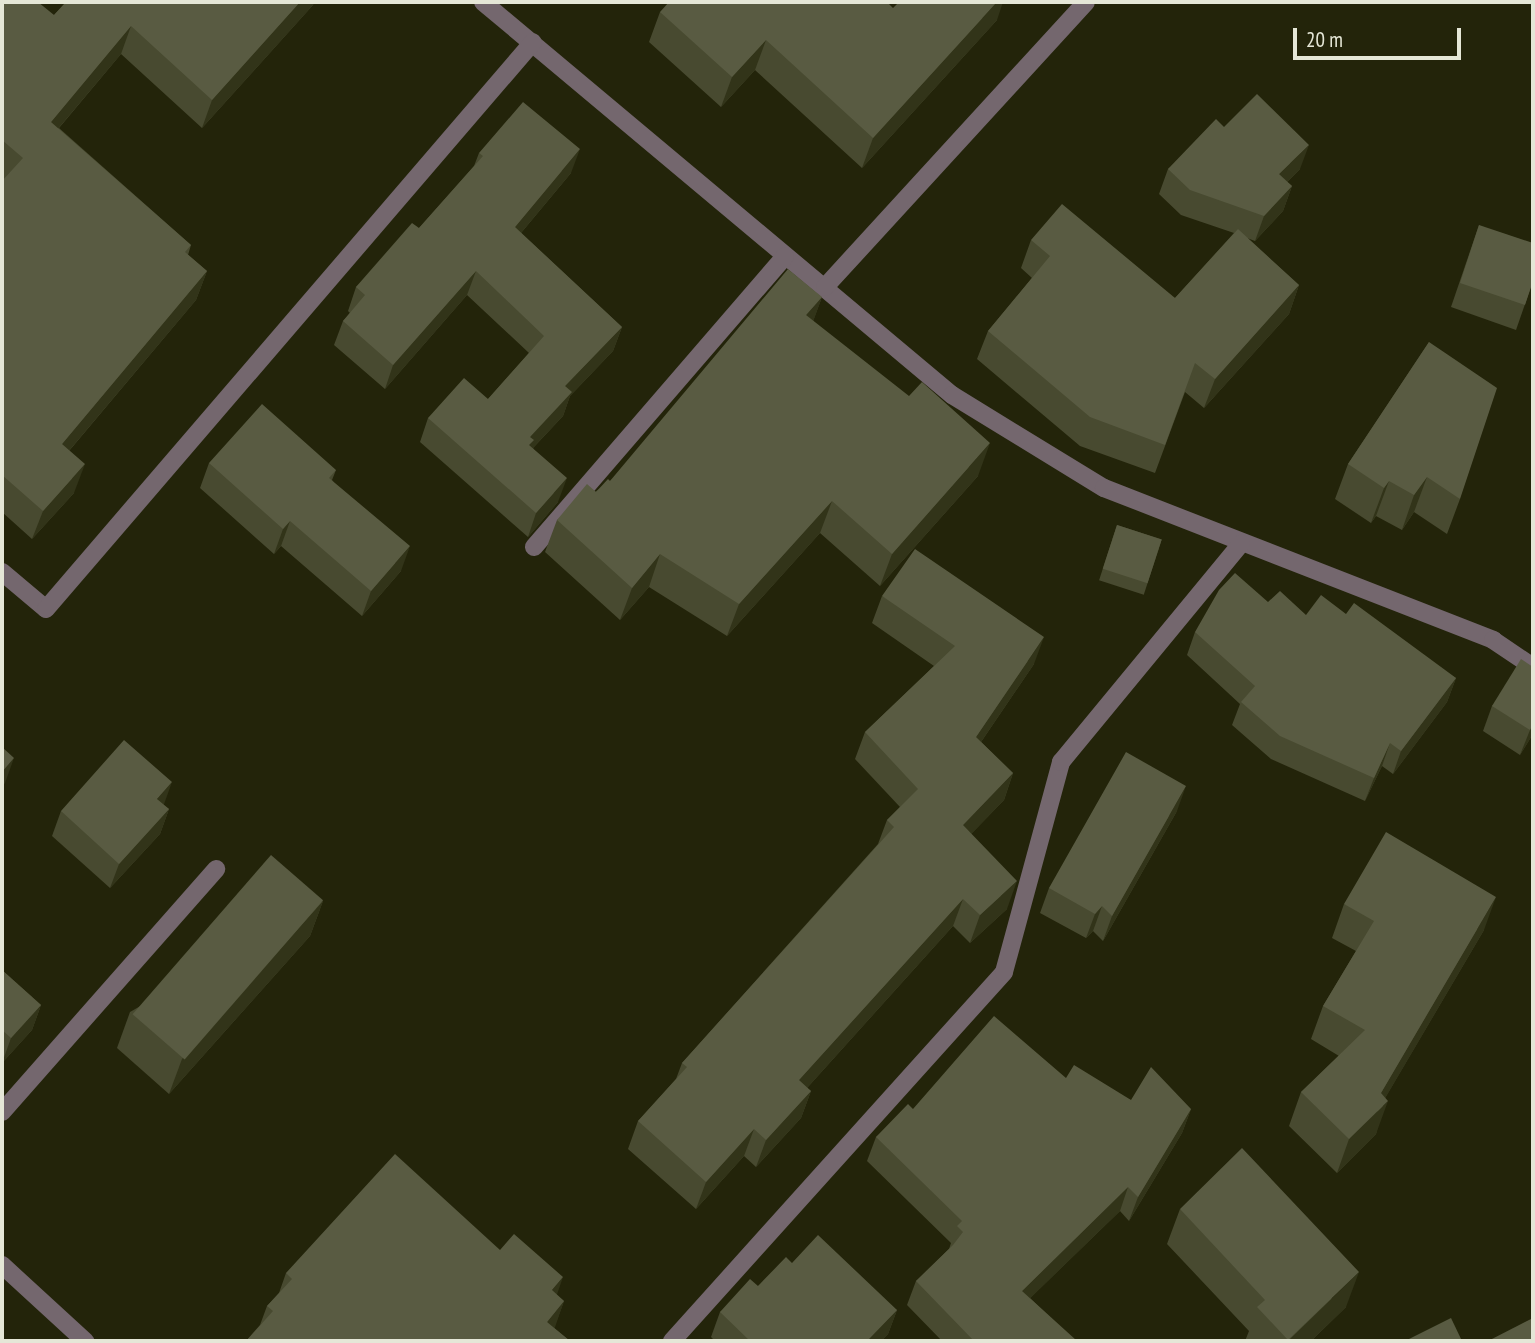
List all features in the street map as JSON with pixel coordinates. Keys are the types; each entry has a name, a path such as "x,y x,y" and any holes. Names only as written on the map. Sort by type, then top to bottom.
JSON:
{"street":[{"path":"483,2 952,395 1104,488 1241,544 1493,640 1533,667"},
{"path":"825,286 1086,2"},
{"path":"2,572 46,609 533,42"},
{"path":"534,547 785,256"},
{"path":"679,1339 1004,972 1062,762 1241,544"},
{"path":"2,1112 216,869"},
{"path":"2,1265 85,1341"}],"building":[{"path":"2,2 38,2 54,15 66,2 300,2 212,100 131,26 51,122 191,245 185,252 207,271 62,444 85,464 43,511 2,475 2,181 23,158 2,140"},
{"path":"669,2 887,2 893,8 899,2 997,2 873,138 766,40 732,77 660,12"},
{"path":"1257,94 1309,145 1279,174 1292,186 1264,216 1190,190 1168,169 1216,119 1224,127"},
{"path":"523,102 580,149 515,227 622,327 565,386 572,392 530,437 534,440 529,445 567,478 536,513 428,418 464,378 488,399 544,336 476,271 393,365 343,321 365,295 356,287 412,223 419,228 483,156 479,153"},
{"path":"1062,204 1175,298 1238,229 1299,285 1215,379 1195,363 1165,445 1090,417 988,331 1050,256 1031,240"},
{"path":"1479,225 1533,243 1533,281 1525,305 1460,283"},
{"path":"788,269 822,297 806,315 909,396 922,382 990,443 892,554 832,501 739,604 660,554 632,588 557,520 587,484 596,492 608,479 610,481"},
{"path":"1429,342 1497,388 1460,499 1427,477 1414,495 1389,481 1384,488 1348,464"},
{"path":"262,404 336,470 329,478 410,546 371,591 290,521 283,529 209,463"},
{"path":"1117,525 1162,540 1147,583 1103,569"},
{"path":"915,549 1044,637 976,737 1013,773 963,825 1017,881 980,915 963,899 799,1080 811,1091 766,1140 754,1129 706,1182 638,1121 687,1067 682,1063 894,827 887,820 918,789 865,732 955,646 882,596"},
{"path":"1235,573 1268,602 1280,591 1306,615 1321,595 1346,614 1354,603 1456,678 1401,751 1390,743 1374,778 1280,736 1241,702 1255,686 1195,632 1219,590"},
{"path":"1521,659 1533,667 1533,724 1530,730 1492,706"},
{"path":"124,740 172,782 157,799 169,809 119,864 61,811"},
{"path":"2,747 14,758 2,772"},
{"path":"1126,752 1186,786 1112,916 1102,906 1095,914 1049,888"},
{"path":"1386,832 1496,897 1381,1093 1388,1101 1349,1139 1301,1092 1365,1030 1323,1006 1374,921 1344,904"},
{"path":"271,855 323,900 185,1060 133,1014"},
{"path":"2,970 41,1005 11,1038 2,1030"},
{"path":"994,1016 1066,1078 1074,1065 1131,1100 1151,1067 1191,1109 1138,1197 1128,1187 1022,1291 1075,1341 974,1341 916,1281 963,1232 957,1226 962,1221 876,1137 908,1104 913,1109"},
{"path":"1242,1148 1359,1272 1288,1340 1257,1307 1265,1300 1180,1209"},
{"path":"395,1154 500,1250 514,1234 563,1277 552,1290 564,1301 547,1322 570,1341 247,1340 273,1311 267,1306 292,1279 286,1273"},
{"path":"818,1235 897,1310 867,1341 750,1341 720,1312 750,1279 758,1286 786,1257 792,1263"},
{"path":"1451,1318 1462,1341 1410,1341 1409,1339"},
{"path":"1533,1318 1533,1341 1488,1341"}]}
